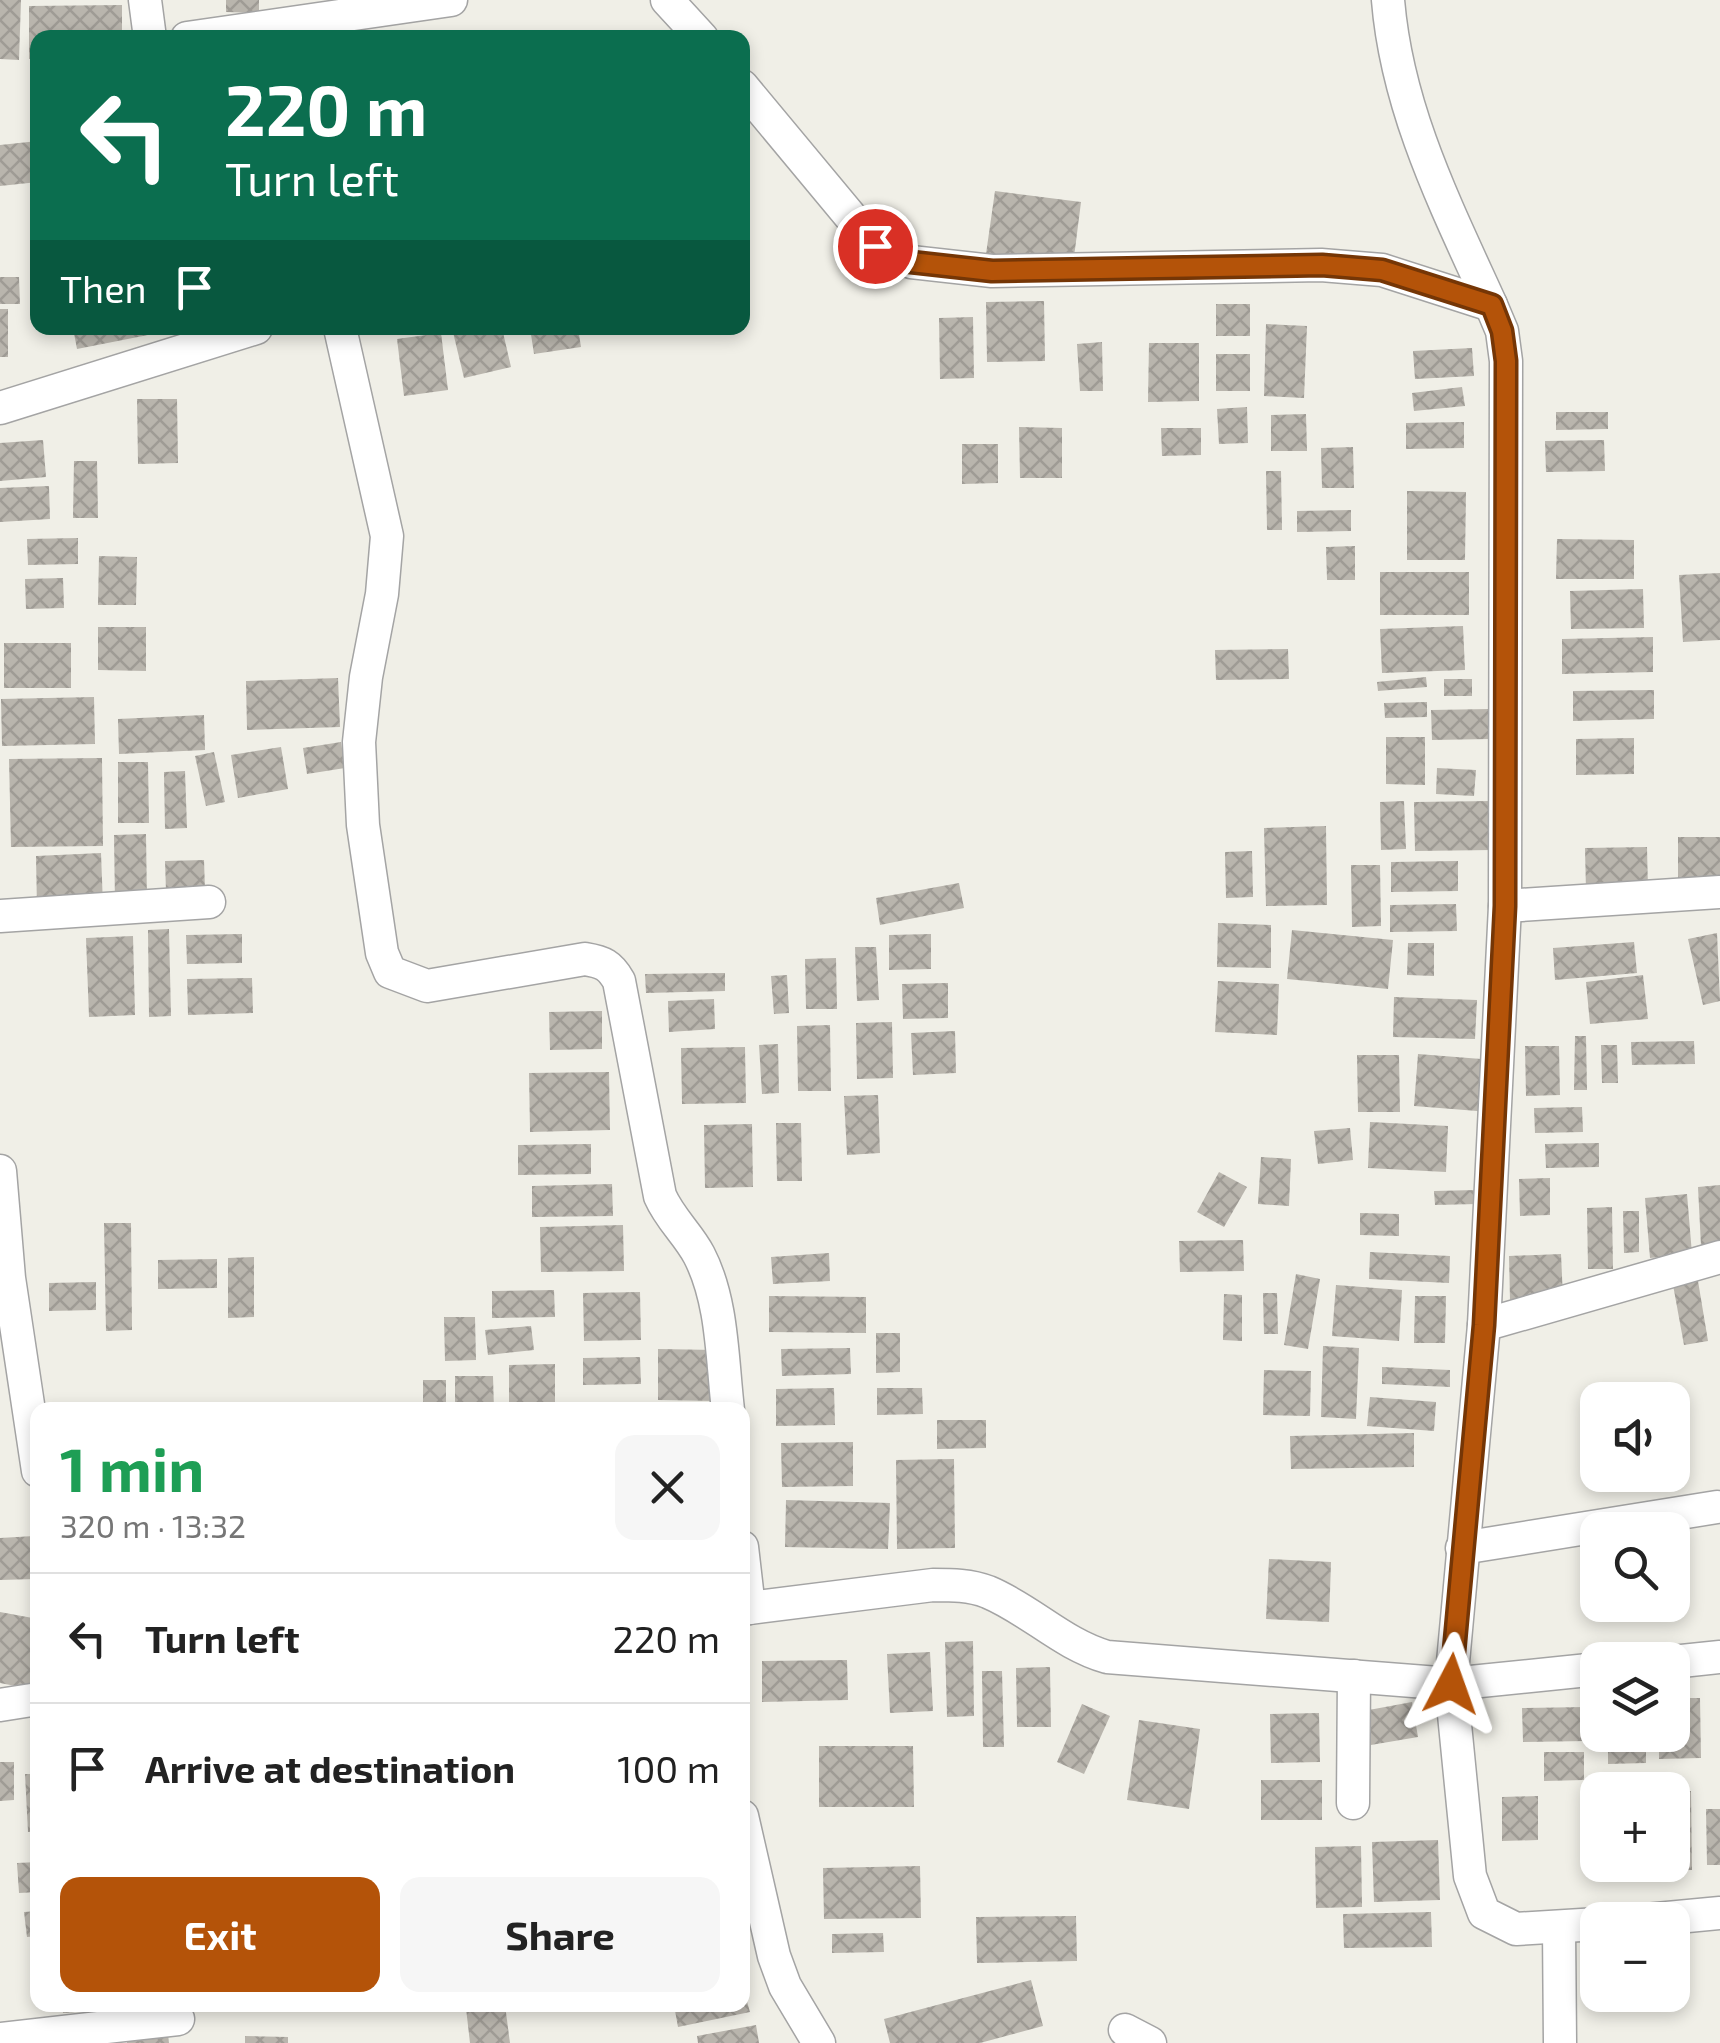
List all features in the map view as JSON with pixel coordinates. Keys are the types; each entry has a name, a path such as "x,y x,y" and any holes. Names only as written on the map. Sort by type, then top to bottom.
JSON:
{"street":[{"path":"145,0 149,30"},
{"path":"243,30 452,0"},
{"path":"667,0 695,30"},
{"path":"1388,0 1390,31 1413,127 1492,305 1502,331 1506,361 1505,906 1484,1325 1451,1684 1470,1876 1484,1913 1516,1928 1580,1926"},
{"path":"750,96 875,246 911,262 992,271 1322,265 1382,270 1492,305"},
{"path":"0,408 176,339 205,335"},
{"path":"342,335 387,536 359,742 363,826 382,953 390,972 427,986 585,959 605,962 613,970 660,1196 666,1211 700,1257 711,1286 727,1402"},
{"path":"1505,906 1720,892"},
{"path":"0,916 209,902"},
{"path":"0,1171 9,1278 30,1418"},
{"path":"1484,1325 1720,1257"},
{"path":"1462,1548 1717,1508"},
{"path":"750,1608 932,1585 963,1586 1003,1600 1066,1642 1107,1657 1451,1684 1580,1671"},
{"path":"1690,1660 1720,1657"},
{"path":"1353,1803 1354,1676"},
{"path":"0,1705 30,1701"},
{"path":"750,1851 774,1956 791,1998 819,2043"},
{"path":"1690,1916 1720,1913"},
{"path":"1559,1928 1560,2043"},
{"path":"0,2039 178,2022"}],"building":[{"path":"0,0 21,0 19,60 0,59"},
{"path":"226,0 259,0 259,13 226,12"},
{"path":"122,5 122,30 30,30 29,59 29,6"},
{"path":"30,142 30,183 0,186 0,145"},
{"path":"995,191 1081,202 1073,265 986,254"},
{"path":"0,277 19,277 20,304 0,304"},
{"path":"1044,301 1045,361 987,362 986,302"},
{"path":"1216,304 1250,304 1250,336 1216,336"},
{"path":"0,309 8,309 8,357 0,357"},
{"path":"973,317 974,378 940,379 939,318"},
{"path":"1266,324 1307,326 1304,398 1264,396"},
{"path":"74,335 148,335 77,349"},
{"path":"441,335 448,390 404,396 397,339"},
{"path":"454,335 504,335 511,367 464,378"},
{"path":"531,335 579,335 581,347 534,354"},
{"path":"1102,342 1103,391 1080,391 1077,344"},
{"path":"1149,343 1199,343 1199,401 1148,402"},
{"path":"1472,348 1474,376 1415,379 1413,351"},
{"path":"1216,354 1250,354 1250,391 1216,391"},
{"path":"1462,387 1465,406 1414,411 1412,393"},
{"path":"137,399 177,399 178,463 138,464"},
{"path":"1247,407 1248,443 1219,444 1217,409"},
{"path":"1556,412 1608,412 1608,429 1556,430"},
{"path":"1306,414 1307,451 1271,451 1271,415"},
{"path":"1464,422 1464,448 1406,449 1406,423"},
{"path":"1019,427 1062,428 1062,478 1020,478"},
{"path":"1161,428 1201,428 1201,455 1162,456"},
{"path":"43,440 46,477 0,481 0,443"},
{"path":"1604,440 1605,471 1546,472 1545,441"},
{"path":"962,444 998,444 998,483 962,484"},
{"path":"1353,447 1354,488 1322,488 1321,448"},
{"path":"74,461 97,461 98,518 73,518"},
{"path":"1266,471 1281,471 1282,530 1267,530"},
{"path":"49,486 50,519 0,522 0,488"},
{"path":"1407,491 1466,492 1465,560 1407,560"},
{"path":"1351,510 1351,531 1297,532 1297,511"},
{"path":"78,538 78,564 28,565 27,539"},
{"path":"1557,539 1634,540 1634,579 1556,579"},
{"path":"1355,546 1355,580 1327,580 1326,547"},
{"path":"99,556 137,557 136,605 98,605"},
{"path":"1380,572 1469,572 1469,615 1380,615"},
{"path":"1720,573 1720,640 1683,642 1679,575"},
{"path":"63,578 64,608 26,609 25,579"},
{"path":"1643,589 1644,628 1571,629 1570,591"},
{"path":"1463,626 1465,670 1382,673 1380,629"},
{"path":"98,627 146,627 146,671 98,670"},
{"path":"1653,637 1653,672 1562,674 1562,639"},
{"path":"4,643 71,643 71,688 4,688"},
{"path":"1288,649 1289,679 1216,680 1215,650"},
{"path":"1426,677 1427,687 1378,691 1377,682"},
{"path":"338,678 340,727 247,730 246,681"},
{"path":"1444,679 1472,679 1472,696 1444,696"},
{"path":"1654,690 1654,719 1573,721 1573,691"},
{"path":"94,697 95,744 2,746 1,699"},
{"path":"1427,702 1427,717 1385,718 1384,703"},
{"path":"1490,709 1491,739 1432,740 1431,710"},
{"path":"204,715 205,750 119,754 118,719"},
{"path":"1386,737 1425,737 1425,785 1386,784"},
{"path":"1634,738 1634,774 1576,775 1576,739"},
{"path":"341,742 345,768 307,774 303,748"},
{"path":"281,747 288,789 238,798 231,755"},
{"path":"214,752 225,802 206,806 195,756"},
{"path":"102,758 103,846 11,847 9,759"},
{"path":"118,762 148,762 149,823 118,823"},
{"path":"1437,768 1476,770 1474,796 1436,794"},
{"path":"185,771 187,828 165,829 164,772"},
{"path":"1404,801 1406,849 1381,850 1380,802"},
{"path":"1492,801 1493,850 1415,851 1414,802"},
{"path":"1326,826 1327,905 1266,906 1264,828"},
{"path":"146,834 147,902 115,903 114,835"},
{"path":"1678,837 1720,837 1720,881 1678,881"},
{"path":"1647,847 1648,890 1586,891 1585,848"},
{"path":"1252,851 1253,897 1226,898 1225,852"},
{"path":"101,853 103,906 37,908 36,856"},
{"path":"204,860 205,890 166,891 165,861"},
{"path":"1458,861 1458,891 1391,892 1391,862"},
{"path":"1351,865 1380,865 1381,926 1352,927"},
{"path":"959,883 964,908 880,925 876,898"},
{"path":"1456,904 1457,931 1390,932 1390,905"},
{"path":"1218,923 1271,925 1271,968 1217,967"},
{"path":"169,929 171,1016 149,1017 148,930"},
{"path":"1292,930 1393,940 1388,989 1287,979"},
{"path":"1717,933 1720,1001 1703,1005 1688,939"},
{"path":"242,934 242,963 187,964 186,935"},
{"path":"931,934 931,969 889,970 889,935"},
{"path":"133,936 135,1015 89,1017 86,938"},
{"path":"1634,942 1637,973 1555,980 1553,948"},
{"path":"1408,943 1434,943 1434,976 1407,975"},
{"path":"855,947 876,947 879,1000 857,1001"},
{"path":"836,958 837,1009 806,1009 805,959"},
{"path":"725,973 725,991 646,993 645,974"},
{"path":"787,975 789,1013 774,1014 771,976"},
{"path":"1643,975 1648,1019 1590,1024 1586,982"},
{"path":"252,978 253,1013 188,1015 187,979"},
{"path":"1218,981 1279,984 1277,1035 1215,1032"},
{"path":"948,983 948,1018 903,1019 902,984"},
{"path":"1394,997 1477,1000 1475,1039 1393,1037"},
{"path":"714,999 715,1029 669,1032 668,1001"},
{"path":"602,1011 602,1049 550,1050 549,1012"},
{"path":"892,1022 893,1078 857,1079 856,1023"},
{"path":"830,1025 831,1091 798,1091 797,1026"},
{"path":"955,1031 956,1073 913,1075 911,1033"},
{"path":"1575,1036 1586,1036 1587,1090 1574,1090"},
{"path":"1694,1041 1695,1064 1632,1065 1631,1042"},
{"path":"778,1044 779,1093 762,1094 759,1045"},
{"path":"1601,1045 1617,1045 1618,1083 1602,1083"},
{"path":"1525,1046 1559,1046 1560,1095 1526,1096"},
{"path":"745,1047 746,1103 682,1104 681,1048"},
{"path":"1418,1054 1494,1060 1490,1112 1414,1106"},
{"path":"1357,1055 1399,1055 1400,1112 1358,1112"},
{"path":"609,1072 610,1130 530,1132 529,1073"},
{"path":"878,1095 880,1153 847,1155 844,1096"},
{"path":"1582,1107 1583,1132 1535,1133 1534,1108"},
{"path":"1370,1122 1448,1126 1446,1172 1368,1168"},
{"path":"776,1123 801,1123 802,1181 777,1181"},
{"path":"752,1124 753,1187 705,1188 704,1125"},
{"path":"1350,1128 1353,1160 1318,1164 1314,1131"},
{"path":"1599,1143 1599,1167 1546,1168 1545,1144"},
{"path":"591,1144 591,1174 518,1175 518,1145"},
{"path":"1261,1157 1291,1159 1289,1206 1258,1204"},
{"path":"1219,1172 1247,1187 1224,1227 1197,1212"},
{"path":"1550,1178 1550,1215 1520,1216 1519,1179"},
{"path":"612,1184 613,1216 532,1217 532,1186"},
{"path":"1720,1185 1720,1245 1701,1246 1698,1187"},
{"path":"1476,1190 1477,1204 1435,1205 1434,1191"},
{"path":"1687,1194 1692,1254 1650,1258 1645,1198"},
{"path":"1612,1207 1613,1269 1588,1269 1587,1208"},
{"path":"1623,1211 1639,1211 1639,1252 1624,1253"},
{"path":"1360,1213 1399,1214 1399,1236 1360,1235"},
{"path":"104,1223 131,1223 132,1330 106,1331"},
{"path":"623,1225 624,1271 541,1272 540,1227"},
{"path":"1243,1240 1244,1271 1180,1272 1179,1241"},
{"path":"1370,1252 1450,1256 1449,1283 1369,1279"},
{"path":"829,1253 830,1281 773,1284 771,1257"},
{"path":"1561,1254 1563,1298 1510,1300 1509,1256"},
{"path":"254,1257 254,1317 228,1318 228,1258"},
{"path":"217,1259 217,1288 158,1289 158,1260"},
{"path":"1696,1269 1708,1341 1684,1345 1671,1274"},
{"path":"1296,1274 1320,1279 1308,1349 1284,1345"},
{"path":"96,1282 96,1310 49,1311 49,1283"},
{"path":"1336,1285 1402,1290 1399,1341 1332,1336"},
{"path":"554,1290 555,1317 492,1318 492,1291"},
{"path":"640,1292 641,1340 584,1341 583,1293"},
{"path":"1263,1293 1277,1293 1278,1334 1264,1334"},
{"path":"1224,1294 1242,1295 1242,1341 1223,1340"},
{"path":"769,1296 866,1297 866,1333 769,1332"},
{"path":"1415,1296 1446,1296 1445,1343 1414,1343"},
{"path":"444,1317 475,1317 476,1360 445,1361"},
{"path":"531,1326 534,1350 488,1355 485,1330"},
{"path":"876,1333 900,1333 900,1372 876,1373"},
{"path":"1323,1346 1359,1348 1356,1419 1321,1417"},
{"path":"850,1348 851,1374 782,1376 781,1349"},
{"path":"658,1349 716,1350 716,1401 658,1400"},
{"path":"640,1357 641,1384 583,1385 583,1358"},
{"path":"555,1364 555,1402 509,1402 509,1365"},
{"path":"1382,1367 1450,1370 1450,1387 1382,1384"},
{"path":"1264,1370 1311,1371 1310,1416 1263,1415"},
{"path":"455,1376 493,1376 494,1402 455,1402"},
{"path":"423,1380 446,1380 446,1402 423,1402"},
{"path":"834,1388 835,1425 776,1426 776,1389"},
{"path":"877,1388 922,1388 923,1414 877,1415"},
{"path":"1370,1397 1436,1402 1434,1431 1367,1426"},
{"path":"937,1420 986,1420 986,1448 937,1449"},
{"path":"1414,1433 1414,1467 1291,1469 1290,1436"},
{"path":"853,1442 853,1486 782,1487 781,1443"},
{"path":"954,1459 955,1548 897,1549 896,1460"},
{"path":"786,1500 890,1503 888,1549 785,1547"},
{"path":"30,1536 30,1579 0,1580 0,1538"},
{"path":"1269,1559 1331,1562 1329,1622 1266,1619"},
{"path":"0,1612 30,1618 30,1689 0,1683"},
{"path":"973,1641 974,1716 947,1717 945,1642"},
{"path":"930,1652 933,1711 890,1713 887,1654"},
{"path":"847,1660 848,1700 762,1702 762,1661"},
{"path":"1050,1667 1051,1727 1017,1727 1016,1668"},
{"path":"982,1671 1002,1671 1004,1747 983,1747"},
{"path":"1690,1698 1700,1698 1701,1758 1659,1759 1659,1752 1690,1752"},
{"path":"1412,1702 1418,1737 1365,1746 1358,1712"},
{"path":"1082,1704 1110,1716 1084,1774 1057,1762"},
{"path":"1580,1707 1580,1741 1523,1742 1522,1708"},
{"path":"1319,1713 1320,1762 1271,1763 1270,1714"},
{"path":"1139,1720 1200,1729 1189,1809 1127,1800"},
{"path":"819,1746 913,1746 914,1807 819,1807"},
{"path":"1544,1752 1584,1752 1580,1780 1544,1781"},
{"path":"1608,1752 1646,1752 1646,1763 1608,1764"},
{"path":"0,1762 14,1762 14,1800 0,1801"},
{"path":"25,1774 30,1774 28,1832"},
{"path":"1261,1780 1322,1780 1322,1820 1261,1820"},
{"path":"1690,1791 1691,1791 1690,1870"},
{"path":"1538,1796 1538,1840 1502,1841 1502,1797"},
{"path":"1706,1809 1720,1809 1720,1865 1707,1865"},
{"path":"1438,1840 1440,1900 1374,1902 1372,1842"},
{"path":"1361,1846 1362,1907 1316,1908 1315,1847"},
{"path":"30,1862 30,1892 19,1893 17,1863"},
{"path":"920,1866 921,1918 824,1919 823,1868"},
{"path":"24,1912 30,1912 30,1937 27,1937"},
{"path":"1431,1912 1432,1947 1344,1948 1343,1914"},
{"path":"1076,1916 1077,1961 977,1963 976,1917"},
{"path":"883,1933 884,1952 832,1953 832,1934"},
{"path":"1031,1980 1043,2026 980,2043 890,2043 884,2019"},
{"path":"466,2012 506,2012 510,2043 470,2043"},
{"path":"675,2012 750,2012 678,2027"},
{"path":"756,2025 759,2043 698,2043 697,2036"},
{"path":"168,2034 169,2043 127,2043 127,2038"},
{"path":"245,2036 288,2037 288,2043 245,2043"}],"route":[{"path":"875,246 911,262 992,271 1322,265 1382,270 1492,305 1502,331 1506,361 1505,906 1484,1325 1451,1684"}]}
